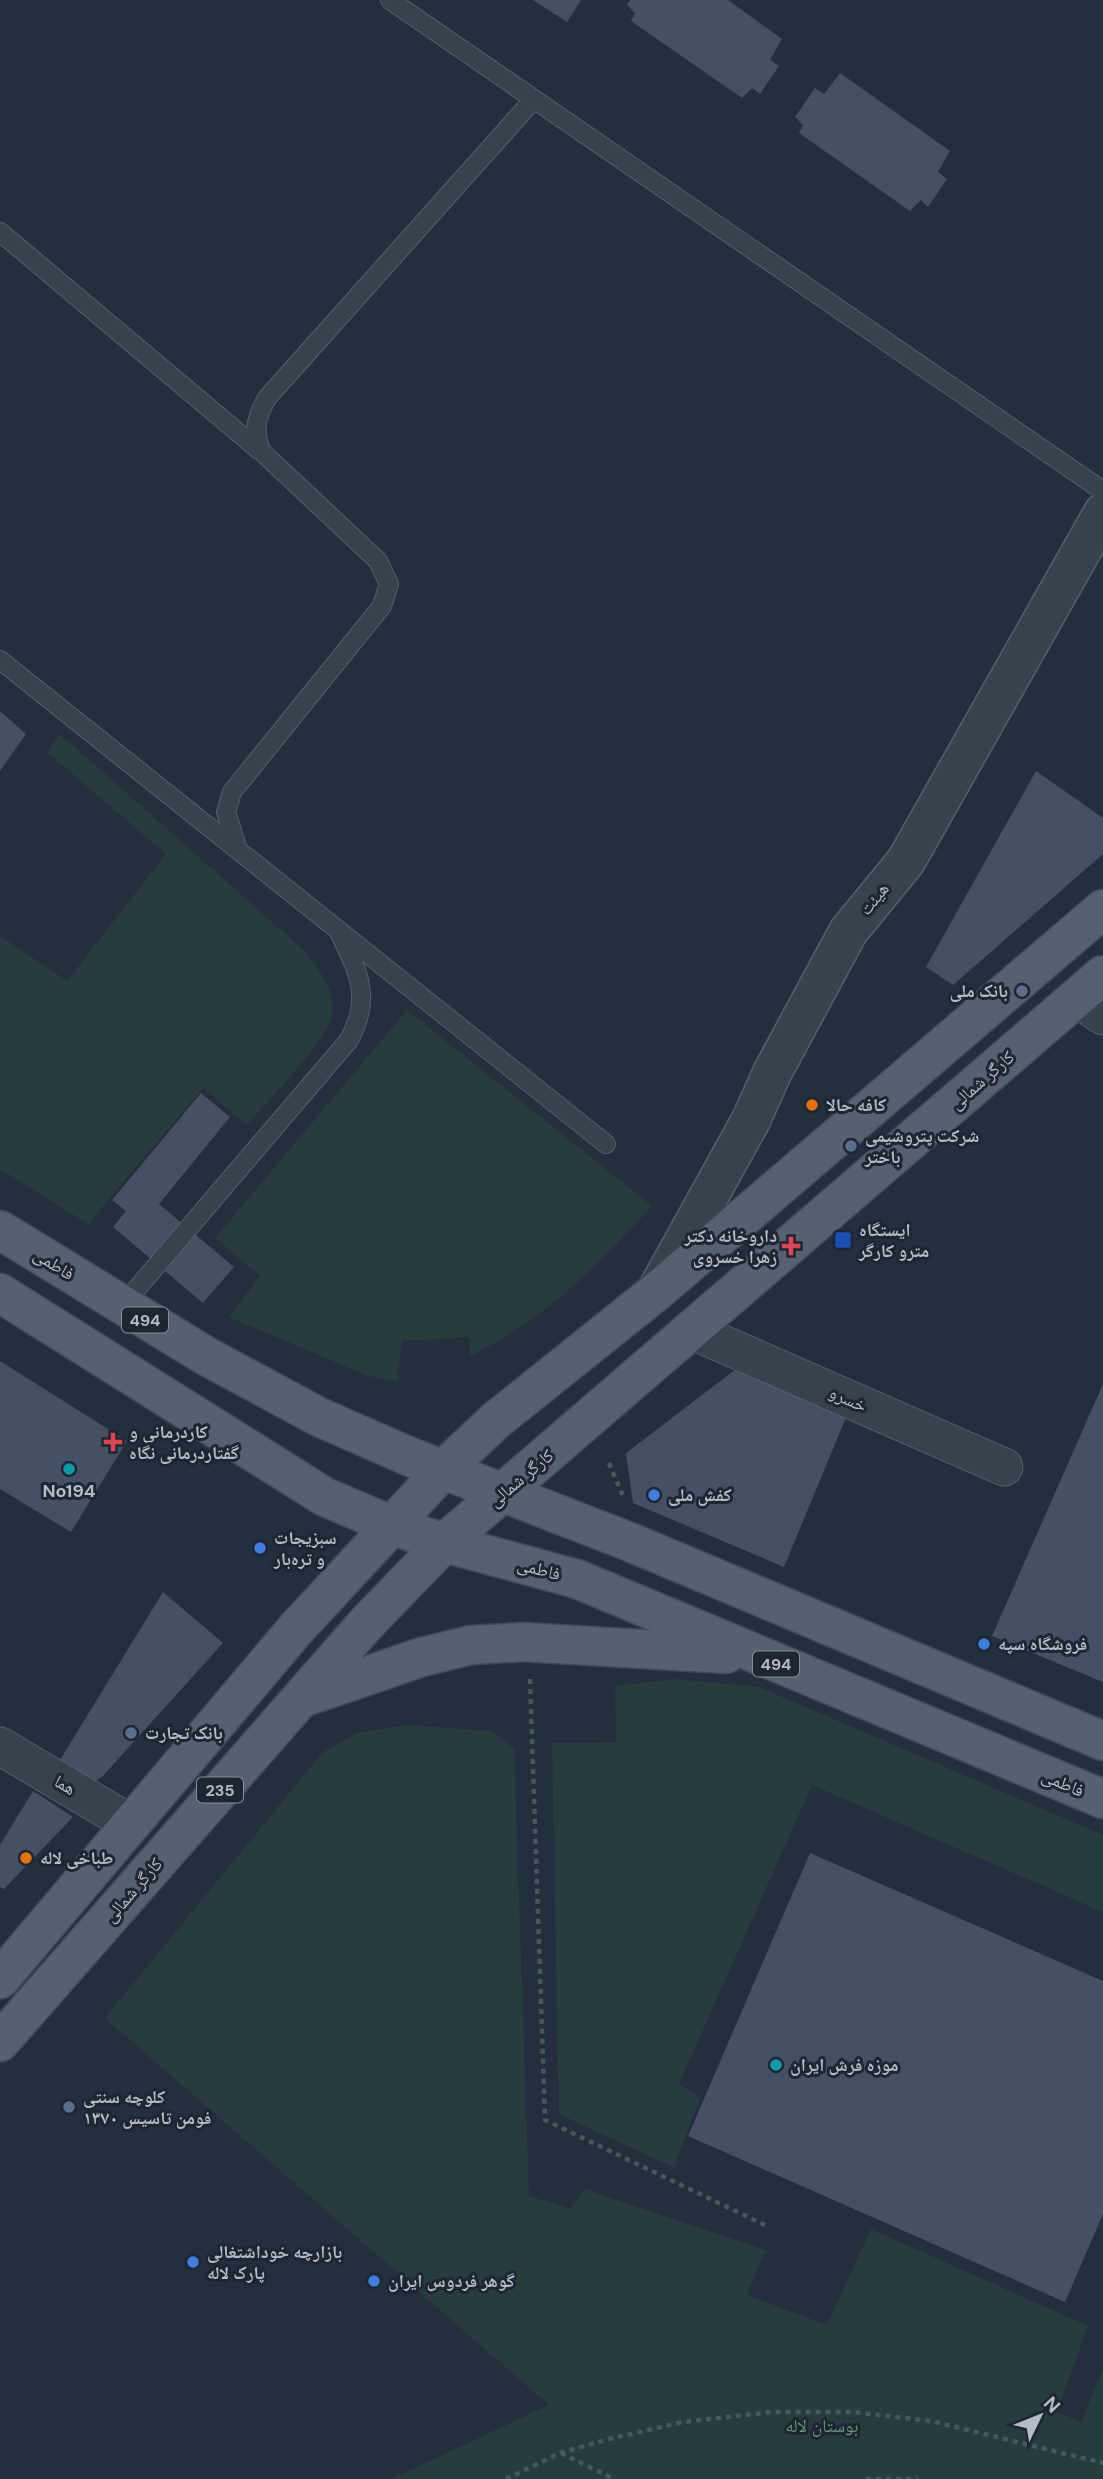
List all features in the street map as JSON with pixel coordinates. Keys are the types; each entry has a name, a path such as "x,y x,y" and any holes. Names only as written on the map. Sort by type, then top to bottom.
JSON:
{"main road":[{"path":"0,1979 295,1630 444,1469 495,1421 656,1292 1103,909"},
{"name":"کارگر شمالی","path":"0,2042 364,1626 444,1543 990,1073 1094,996"},
{"path":"958,1035 990,1073"},
{"name":"فاطمی","path":"0,1230 205,1356 319,1417 1103,1741"},
{"name":"فاطمی","path":"0,1293 326,1497 391,1525 444,1543 577,1579 1103,1799"},
{"path":"300,1699 422,1657 471,1645 523,1642 645,1647 761,1657"},
{"path":"131,1824 168,1849"}],"street":[{"name":"هیئت","path":"656,1292 751,1121 777,1063 848,932 906,861 1103,513"},
{"name":"خسرو","path":"693,1331 1004,1467"},
{"name":"هما","path":"0,1746 131,1824"}],"lane":[{"path":"390,0 1103,491"},
{"path":"261,451 254,434 257,417 268,398 534,99"},
{"path":"0,232 261,451 378,561 388,584 382,606 232,792 226,812 238,850"},
{"path":"0,660 606,1144"},
{"path":"122,1306 349,1040 361,1018 360,982 339,931"}],"path":[{"path":"609,1463 624,1496"},
{"path":"530,1674 545,2120 765,2225"},
{"path":"506,2479 561,2453 683,2422 772,2412 853,2412 930,2421 1103,2463"},
{"path":"561,2453 614,2479"},
{"path":"866,2479 918,2479"}],"green space":[{"path":"60,734 306,952 325,981 333,1007 328,1026 319,1040 247,1125 203,1088 88,1224 0,1169 0,936 67,981 166,854 47,752"},
{"path":"407,1010 652,1206 590,1271 546,1309 497,1342 470,1356 470,1337 402,1341 397,1381 368,1376 229,1317 260,1276 215,1238"},
{"path":"675,1679 759,1687 1103,1835 1103,1912 812,1785 679,2084 700,2098 674,2168 559,2114 552,1743 616,1742 615,1686"},
{"name":"بوستان لاله","path":"406,1725 491,1731 514,1748 529,2196 570,2208 585,2189 765,2250 747,2295 827,2325 871,2229 1088,2326 1057,2412 1081,2422 1103,2368 1103,2479 391,2479 549,2405 105,2018 323,1752 357,1733"}],"building":[{"path":"533,0 581,0 567,22"},
{"path":"630,0 728,0 782,39 770,60 779,66 760,94 752,88 742,98 631,21 635,13 627,5"},
{"path":"840,73 950,151 938,172 947,179 928,207 921,200 910,211 799,133 803,125 795,117 815,88 824,94"},
{"path":"0,711 26,734 0,771"},
{"path":"1036,771 1103,818 1103,854 953,985 926,967"},
{"path":"201,1093 230,1117 159,1204 234,1267 203,1303 113,1227 126,1211 112,1200"},
{"path":"0,1361 127,1441 71,1532 0,1489"},
{"path":"740,1366 847,1415 784,1567 633,1503 626,1453"},
{"path":"1103,1384 1103,1682 992,1636"},
{"path":"163,1592 223,1643 102,1777 90,1784 60,1760"},
{"path":"33,1791 73,1817 4,1889 0,1887 0,1845"},
{"path":"810,1853 1103,1981 1103,2214 1065,2302 688,2136"}],"place":[{"name":"بانک ملی","path":"1022,991"},
{"name":"کافه حالا","path":"812,1105"},
{"name":"شرکت پتروشیمی باختر","path":"851,1146"},
{"name":"ایستگاه مترو کارگر","path":"843,1240"},
{"name":"داروخانه دکتر زهرا خسروی","path":"791,1246"},
{"name":"کاردرمانی و گفتاردرمانی نگاه","path":"113,1442"},
{"name":"No194","path":"69,1469"},
{"name":"کفش ملی","path":"654,1495"},
{"name":"سبزیجات و تره‌بار","path":"260,1548"},
{"name":"فروشگاه سپه","path":"984,1644"},
{"name":"بانک تجارت","path":"131,1733"},
{"name":"طباخی لاله","path":"26,1858"},
{"name":"موزه فرش ایران","path":"776,2065"},
{"name":"کلوچه سنتی فومن تاسیس ۱۳۷۰","path":"69,2107"},
{"name":"بازارچه خوداشتغالی پارک لاله","path":"193,2262"},
{"name":"گوهر فردوس ایران","path":"374,2281"}]}
